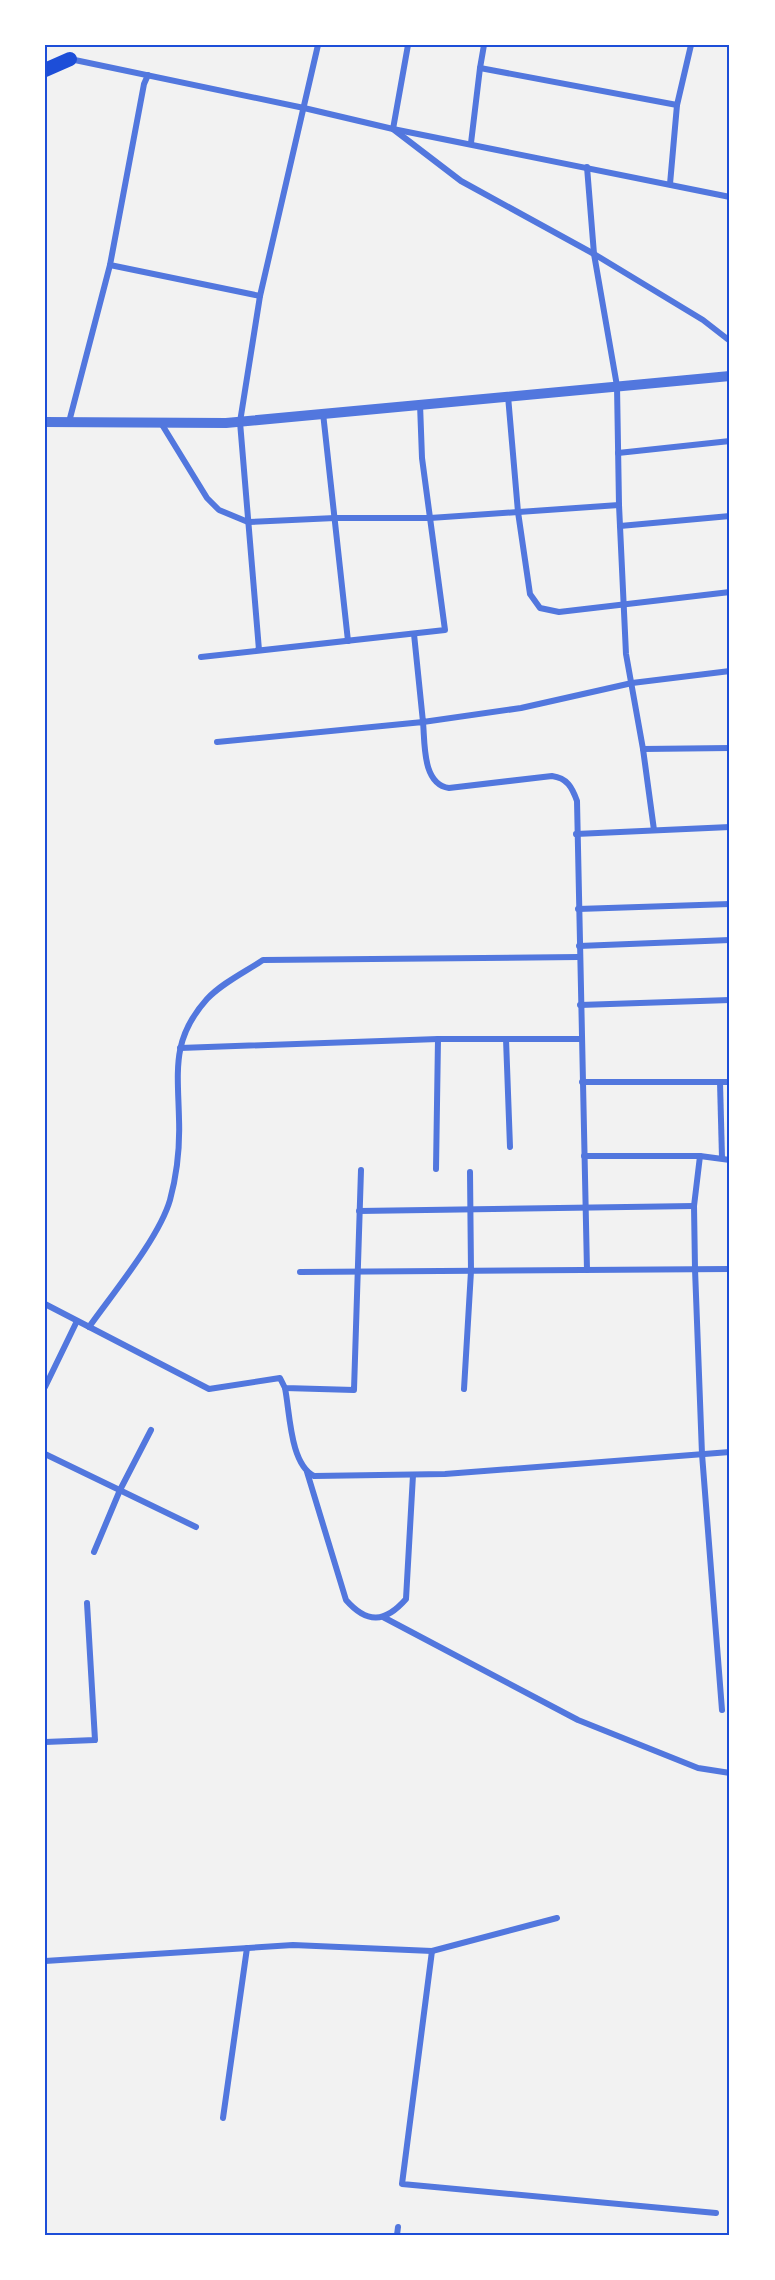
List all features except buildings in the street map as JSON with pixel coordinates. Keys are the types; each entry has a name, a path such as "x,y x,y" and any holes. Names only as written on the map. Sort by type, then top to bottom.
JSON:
{"highway":[{"path":"45,70 70,59"}],"street":[{"path":"259,650 240,422 260,296 318,45"},
{"path":"393,129 408,45"},
{"path":"471,143 484,45"},
{"path":"670,184 677,105 691,45"},
{"path":"70,59 393,129 730,197"},
{"path":"480,68 677,105"},
{"path":"69,423 110,265 144,84 148,75"},
{"path":"393,129 461,181 594,254 703,320 730,341"},
{"path":"586,167 594,254 617,386 619,505 626,654 643,749 654,830"},
{"path":"110,265 260,296"},
{"path":"45,422 240,422 420,403 730,376"},
{"path":"508,396 518,512 530,594 540,608 559,612 730,592"},
{"path":"201,657 445,630 422,458 420,403"},
{"path":"323,413 348,640"},
{"path":"161,423 207,498 219,510 248,522 335,518 430,519 619,505"},
{"path":"618,453 730,441"},
{"path":"620,526 730,516"},
{"path":"414,634 428,768 436,782 441,787 449,788 552,776 561,777 574,791 577,801 588,1270"},
{"path":"217,742 423,722 521,708 632,683 730,671"},
{"path":"643,749 730,748"},
{"path":"576,834 730,827"},
{"path":"578,909 730,904"},
{"path":"579,946 730,940"},
{"path":"89,1327 150,1242 169,1203 176,1169 180,1120 177,1082 180,1048 191,1021 208,998 232,979 263,960 579,957"},
{"path":"580,1005 730,1000"},
{"path":"506,1039 510,1147"},
{"path":"180,1048 438,1040 581,1039"},
{"path":"436,1169 438,1040"},
{"path":"582,1082 730,1082"},
{"path":"720,1082 722,1158"},
{"path":"584,1156 700,1155 730,1160"},
{"path":"700,1155 694,1206 702,1454 723,1710"},
{"path":"285,1388 354,1390 361,1170"},
{"path":"464,1389 471,1271 470,1172"},
{"path":"359,1211 694,1206"},
{"path":"300,1272 730,1269"},
{"path":"45,1304 209,1389 280,1378 285,1388 297,1455 307,1472 346,1600 358,1613 369,1618 383,1617 396,1610 406,1599 412,1475"},
{"path":"45,1387 77,1321"},
{"path":"94,1552 120,1490 151,1430"},
{"path":"307,1472 325,1477 412,1475 730,1452"},
{"path":"45,1454 196,1527"},
{"path":"45,1742 95,1740 87,1603"},
{"path":"383,1617 578,1720 698,1768 730,1773"},
{"path":"45,1961 292,1945 432,1951 557,1918"},
{"path":"223,2118 247,1948"},
{"path":"432,1951 402,2184 716,2213"}]}
